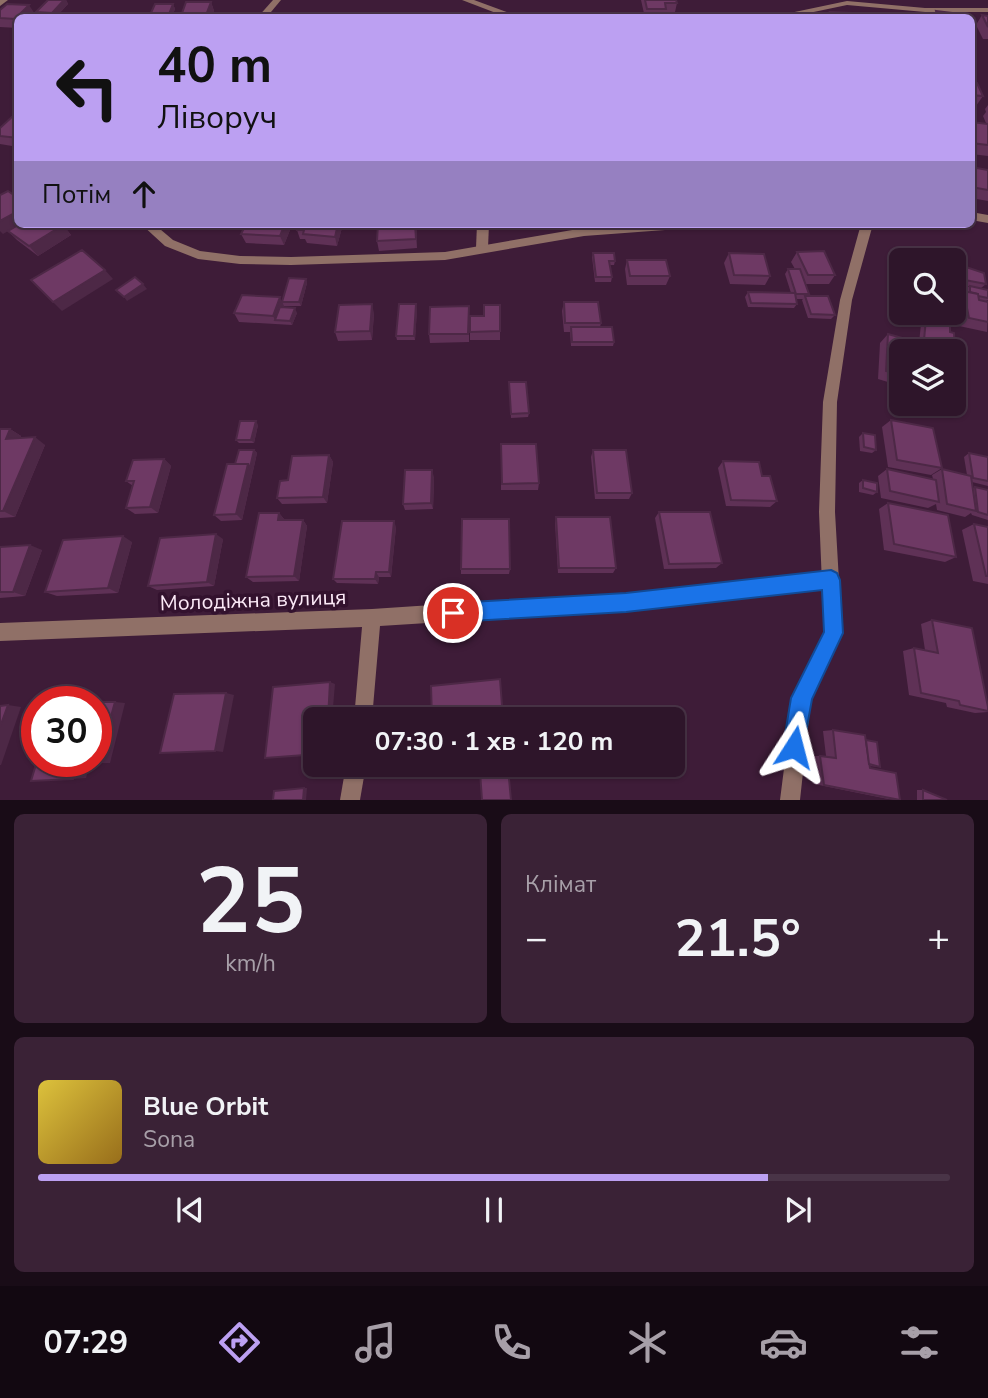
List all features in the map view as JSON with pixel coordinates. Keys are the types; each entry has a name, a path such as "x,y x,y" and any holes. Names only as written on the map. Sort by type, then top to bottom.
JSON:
{"street":[{"path":"0,4 4,0"},
{"path":"265,14 277,0"},
{"path":"466,0 493,13"},
{"path":"899,0 906,9"},
{"path":"872,2 885,14"},
{"path":"788,14 847,3 872,2 906,9 988,10"},
{"path":"151,228 183,250 216,258 240,260 445,256 583,232 638,228"},
{"path":"482,248 483,228"},
{"path":"790,800 802,698 834,633 827,512 830,402 846,300 866,228"},
{"name":"Молодіжна вулиця","path":"0,632 372,618 626,603 831,580"},
{"path":"364,707 372,618"},
{"path":"350,800 354,777"}],"building":[{"path":"48,0 64,0 52,13 36,12"},
{"path":"645,0 676,0 677,3 665,3 666,9 647,9"},
{"path":"186,2 211,2 206,14 182,14"},
{"path":"7,4 29,5 20,14 14,14 14,19 0,18 0,10"},
{"path":"155,4 173,4 169,14 150,14"},
{"path":"936,11 960,14 937,14"},
{"path":"830,12 854,14 831,14"},
{"path":"982,15 988,16 988,27"},
{"path":"975,83 977,83 983,96 975,95"},
{"path":"14,115 14,138 0,136 0,128"},
{"path":"975,122 988,124 988,145 975,143"},
{"path":"975,168 988,170 988,190 975,188"},
{"path":"8,191 14,195 14,213 0,221 0,195"},
{"path":"14,228 58,228 29,246 8,231"},
{"path":"244,228 283,228 280,236 241,234"},
{"path":"337,228 335,237 303,234 304,230 297,230"},
{"path":"378,228 415,228 416,239 377,241"},
{"path":"82,250 105,270 53,302 31,280"},
{"path":"824,251 835,275 808,275 797,252"},
{"path":"593,253 614,253 615,261 609,261 612,277 596,277"},
{"path":"729,253 764,254 770,276 734,275"},
{"path":"627,260 666,260 670,276 630,276"},
{"path":"966,267 984,273 986,284 966,280"},
{"path":"788,269 800,269 809,294 796,294"},
{"path":"135,277 143,284 124,297 116,290"},
{"path":"289,278 306,279 299,302 282,302"},
{"path":"970,286 988,290 988,298 970,292"},
{"path":"748,292 795,293 797,304 751,303"},
{"path":"966,292 978,294 979,300 988,302 988,322 969,318"},
{"path":"242,295 280,297 273,316 234,313"},
{"path":"805,296 828,296 835,315 811,314"},
{"path":"564,302 598,302 601,323 565,323"},
{"path":"372,304 370,331 335,332 339,305"},
{"path":"399,304 416,304 414,336 396,336"},
{"path":"484,305 500,305 500,331 470,332 470,316 484,316"},
{"path":"469,306 468,334 429,334 430,307"},
{"path":"280,307 295,308 290,321 275,320"},
{"path":"925,325 950,325 950,332 954,333 954,339 924,339"},
{"path":"571,327 612,327 614,342 572,342"},
{"path":"888,334 906,339 889,339 889,372 886,371"},
{"path":"509,382 526,382 529,413 511,414"},
{"path":"891,420 933,428 942,468 897,460"},
{"path":"240,421 256,421 251,440 236,440"},
{"path":"0,429 10,429 6,439 35,437 3,511 0,511"},
{"path":"863,433 875,435 876,450 864,447"},
{"path":"501,444 536,444 539,483 502,484"},
{"path":"239,450 254,450 250,468 248,464 235,464"},
{"path":"593,450 626,450 632,493 597,493"},
{"path":"969,453 988,457 988,481 973,478"},
{"path":"329,455 323,497 277,498 280,481 288,480 292,456"},
{"path":"164,459 150,507 126,508 134,481 126,481 133,460"},
{"path":"723,461 759,462 762,476 770,476 777,501 731,500"},
{"path":"227,464 248,464 236,514 214,515"},
{"path":"887,469 936,480 939,502 890,491"},
{"path":"942,469 971,476 976,511 947,504"},
{"path":"405,470 432,470 431,503 403,504"},
{"path":"863,480 877,483 877,492 863,488"},
{"path":"975,487 988,490 988,515 978,512"},
{"path":"888,503 948,515 956,557 894,544"},
{"path":"659,512 710,512 722,563 669,564"},
{"path":"259,513 279,513 278,520 303,520 294,576 246,577"},
{"path":"556,517 610,517 616,568 559,568"},
{"path":"462,519 509,519 510,569 461,569"},
{"path":"342,521 394,521 389,572 376,572 375,579 333,579"},
{"path":"974,524 988,527 988,576 986,576"},
{"path":"216,534 207,582 148,586 160,538"},
{"path":"123,536 108,588 45,592 63,540"},
{"path":"30,545 13,592 0,592 0,547"},
{"path":"932,620 972,628 988,711 960,705 959,701 921,693 914,648 938,653"},
{"path":"500,679 502,707 432,707 431,686"},
{"path":"330,682 329,707 303,707 303,755 265,758 273,687"},
{"path":"226,693 215,751 160,753 174,694"},
{"path":"8,705 0,727 0,706"},
{"path":"833,730 865,735 870,768 896,773 900,800 824,785 820,756 836,758"},
{"path":"866,740 877,742 880,767 869,764"},
{"path":"32,777 74,777 73,779 31,781"},
{"path":"480,777 509,777 511,800 482,800"},
{"path":"304,788 303,800 273,800 274,791"},
{"path":"923,790 947,800 923,800"}],"route":[{"path":"453,613 626,603 831,580 834,633 802,698 794,747"}]}
